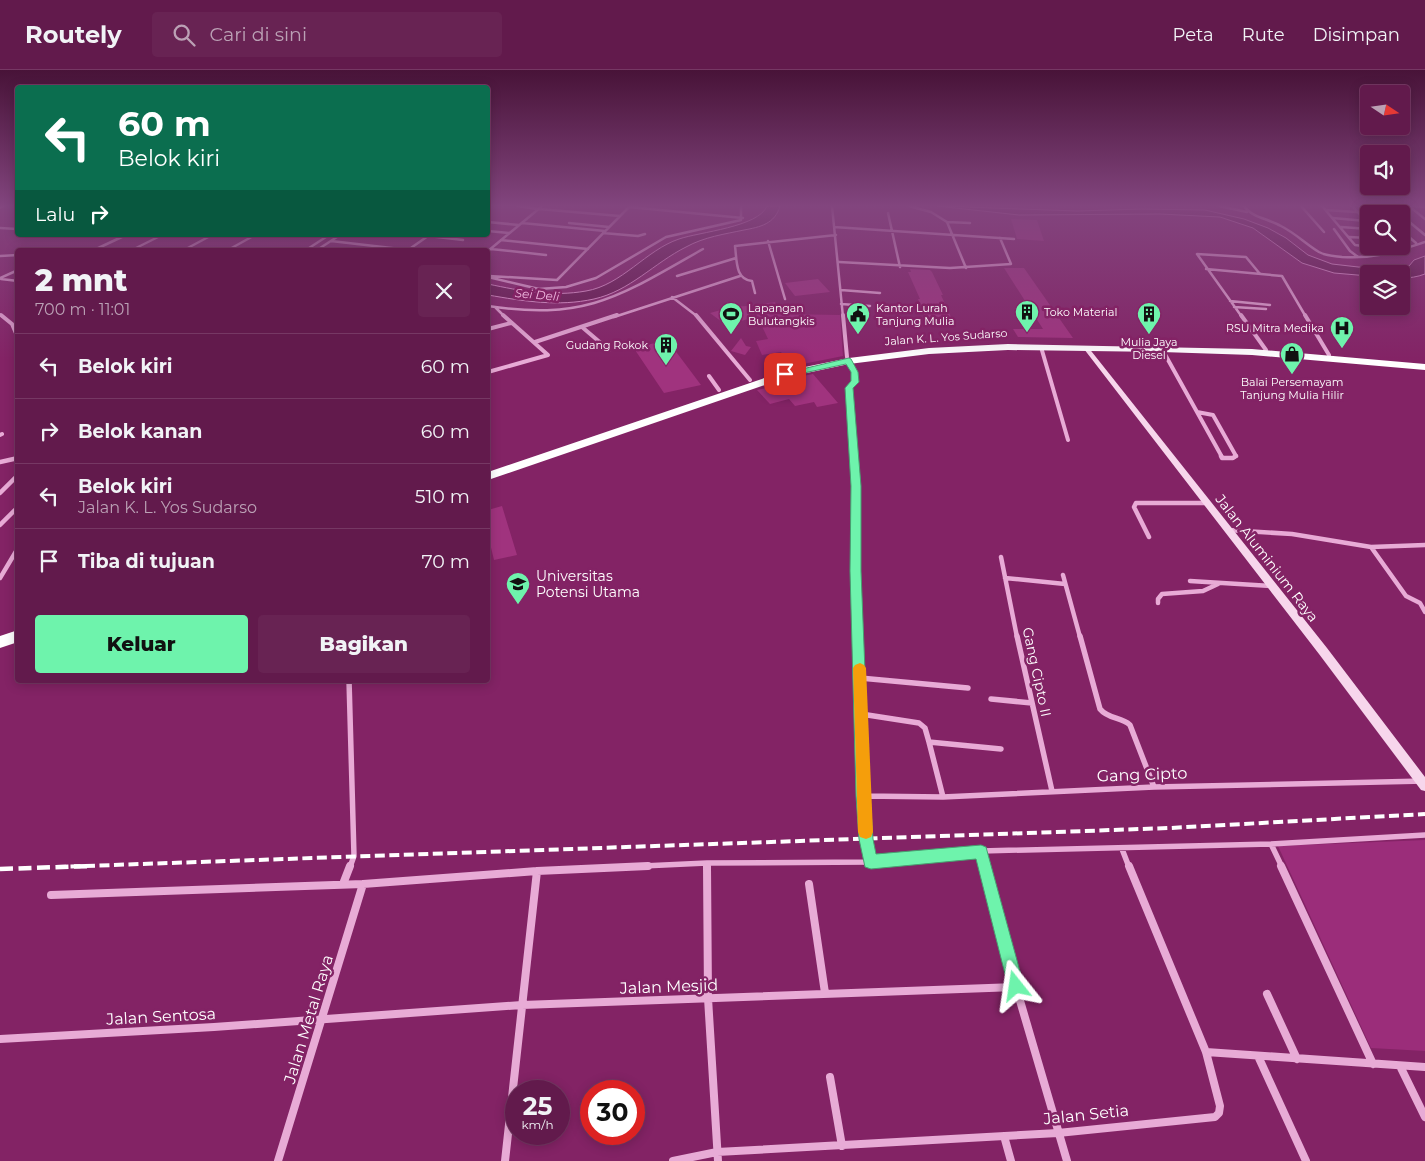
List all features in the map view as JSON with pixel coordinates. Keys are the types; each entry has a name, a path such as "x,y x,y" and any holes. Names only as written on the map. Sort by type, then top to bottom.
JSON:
{"highway":[{"name":"Jalan K. L. Yos Sudarso","path":"490,475 785,374 888,350 1011,343 1336,357"},
{"name":"Jalan K. L. Yos Sudarso","path":"490,468 644,414 750,380 790,369 848,359 930,350 1085,346 1266,350 1425,365"},
{"path":"0,632 15,627"},
{"path":"0,642 15,637"}],"main road":[{"name":"Jalan Aluminium Raya","path":"1085,346 1271,586 1324,651 1424,783"}],"street":[{"path":"490,277 555,281 580,257"},
{"path":"490,277 538,289 566,287 596,278 632,257"},
{"path":"490,306 511,310 545,311 601,302 639,286 689,257"},
{"path":"773,257 785,299"},
{"path":"838,257 841,304 848,359 854,372 855,382 849,388 856,486 856,571 863,796 866,839 871,862"},
{"path":"898,257 900,267"},
{"path":"961,257 966,268"},
{"path":"839,262 900,267 966,268 1011,264 1008,257"},
{"path":"1198,257 1266,350"},
{"path":"1244,257 1260,274"},
{"path":"1335,257 1371,257"},
{"path":"677,276 736,258 740,276 744,280 752,281 755,293"},
{"path":"1206,269 1282,276 1336,357"},
{"path":"0,278 15,271"},
{"path":"535,342 740,276"},
{"path":"0,278 15,280"},
{"path":"841,290 880,293"},
{"path":"672,297 701,320 750,380"},
{"path":"1230,301 1270,305"},
{"path":"841,304 870,306"},
{"path":"490,371 548,355 535,342 510,323 495,307"},
{"path":"1234,307 1266,309"},
{"path":"0,315 15,327"},
{"path":"490,329 510,323"},
{"path":"582,327 609,350"},
{"path":"1042,347 1068,440"},
{"path":"1162,349 1196,412 1222,458 1233,458 1236,456 1213,415 1196,412"},
{"path":"709,376 719,390"},
{"path":"0,462 15,459"},
{"path":"0,493 15,478"},
{"path":"1149,537 1134,507 1136,503 1206,503"},
{"path":"0,525 15,510"},
{"path":"1228,530 1292,534 1371,547 1425,545"},
{"path":"1371,547 1406,596 1420,603 1425,612"},
{"path":"0,578 15,553"},
{"name":"Gang Cipto II","path":"1001,557 1052,791"},
{"path":"1063,575 1102,712 1123,720 1130,725 1154,788"},
{"path":"1005,578 1065,584"},
{"path":"1190,582 1271,586"},
{"path":"1158,603 1158,599 1162,594 1204,591 1218,584"},
{"path":"860,678 968,688"},
{"path":"343,884 354,856 349,683"},
{"path":"991,699 1032,703"},
{"path":"861,714 919,723 925,728 943,797"},
{"path":"929,742 1001,749"},
{"name":"Gang Cipto","path":"863,796 943,797 1154,788 1424,783"},
{"path":"51,896 363,884 537,871 707,864 871,862 981,851 1271,844 1425,835"},
{"path":"1271,844 1373,1064"},
{"name":"Jalan Setia","path":"673,1161 842,1146 1058,1133 1215,1117 1219,1113 1220,1106 1206,1052 1122,849"},
{"path":"981,851 1016,986 1067,1161"},
{"path":"707,864 708,998 718,1156"},
{"path":"506,1161 537,871"},
{"name":"Jalan Metal Raya","path":"278,1161 323,1020 363,884"},
{"path":"809,884 825,993"},
{"name":"Jalan Mesjid","path":"323,1020 522,1005 1016,986"},
{"path":"1267,994 1297,1059"},
{"name":"Jalan Sentosa","path":"0,1039 323,1020"},
{"path":"1206,1052 1425,1067"},
{"path":"1258,1056 1306,1161"},
{"path":"1400,1066 1425,1118"},
{"path":"830,1077 842,1146"},
{"path":"1004,1136 1010,1161"}],"shaded area":[{"path":"775,302 781,314 840,315 843,356 793,366 781,352 762,355 756,341 768,339 752,305"},
{"path":"1425,840 1425,1051 1371,1048 1278,846"}],"water":[{"name":"Sei Deli","path":"648,257 668,257 619,290 594,299 554,303 490,295 490,284 525,291 573,293 599,287 623,275"},
{"path":"1293,257 1313,257 1332,264 1360,267 1360,275 1334,273 1302,263"},
{"path":"1425,257 1425,274 1410,277 1410,265 1414,260"}],"building":[{"path":"1004,268 1024,268 1073,338 1018,337 1013,329 1043,329"},
{"path":"910,269 930,270 932,272 955,326 928,325 918,299 920,299 908,272 911,272"},
{"path":"818,279 830,292 795,296 785,283"},
{"path":"747,306 756,317 726,325 710,313 732,307"},
{"path":"741,338 746,346 751,347 745,355 731,351"},
{"name":"Gudang Rokok","path":"668,341 701,385 664,393 633,347"},
{"path":"813,374 838,403 817,407 814,402 795,406 789,399 770,404 757,390 776,386 774,384 788,379"},
{"name":"Universitas Potensi Utama","path":"502,506 517,555 494,560 490,543 490,509"}],"railway":[{"path":"56,867 1170,828 1425,814"},
{"path":"0,869 92,866"}],"slow traffic":[{"path":"860,668 863,796 866,832"}],"place":[{"name":"Toko Material","path":"1027,333"},
{"name":"Lapangan Bulutangkis","path":"731,335"},
{"name":"Kantor Lurah Tanjung Mulia","path":"858,335"},
{"name":"Mulia Jaya Diesel","path":"1149,335"},
{"name":"RSU Mitra Medika","path":"1342,349"},
{"name":"Gudang Rokok","path":"666,366"},
{"name":"Balai Persemayam Tanjung Mulia Hilir","path":"1292,375"},
{"name":"Universitas Potensi Utama","path":"518,605"}],"route":[{"path":"785,374 849,361 854,372 855,382 849,388 856,486 856,571 863,796 866,839 871,862 981,851 1016,986"}]}
